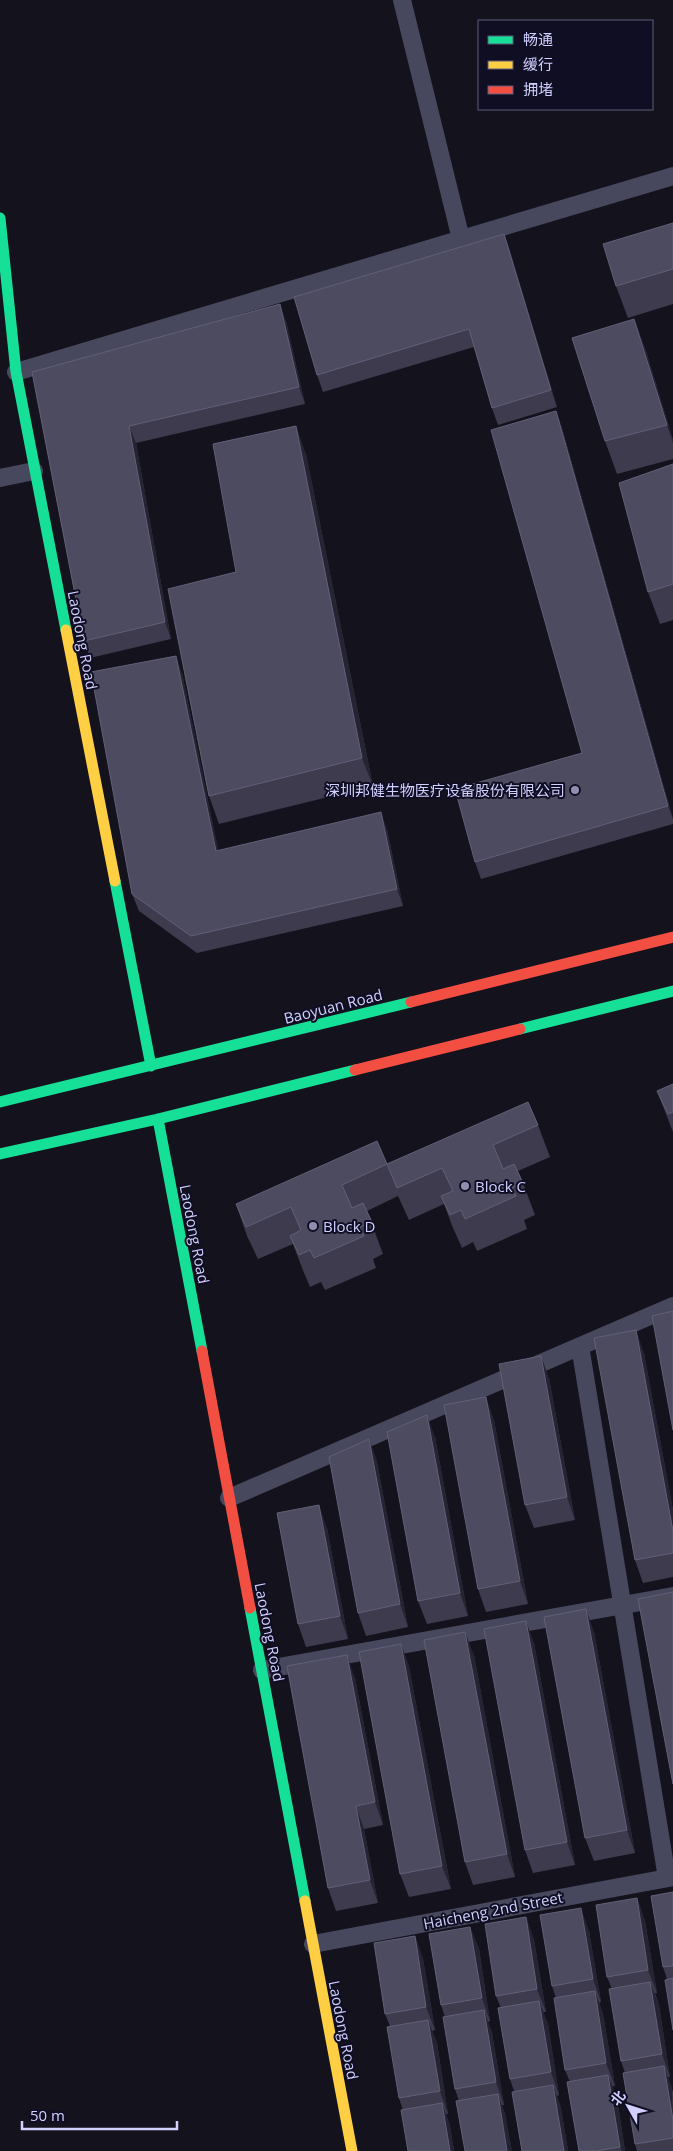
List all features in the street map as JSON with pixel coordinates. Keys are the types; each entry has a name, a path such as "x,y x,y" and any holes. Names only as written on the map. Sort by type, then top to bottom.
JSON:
{"street":[{"path":"402,0 461,239"},
{"path":"16,372 673,176"},
{"name":"Laodong Road","path":"0,218 16,372 152,1066"},
{"path":"0,478 34,471"},
{"name":"Baoyuan Road","path":"0,1102 673,937"},
{"path":"0,1154 158,1119 673,991"},
{"name":"Laodong Road","path":"158,1119 352,2151"},
{"path":"229,1498 673,1306"},
{"path":"580,1346 622,1605 670,1877"},
{"path":"262,1670 673,1596"},
{"name":"Haicheng 2nd Street","path":"313,1944 670,1877"}],"building":[{"path":"673,223 673,269 616,286 603,244"},
{"path":"504,234 551,390 492,408 469,329 317,375 294,297"},
{"path":"280,304 299,387 129,426 165,622 84,641 32,372"},
{"path":"634,319 667,425 605,441 572,338"},
{"path":"556,411 668,806 475,862 455,789 582,753 491,430"},
{"path":"296,426 362,758 209,796 168,589 236,572 213,444"},
{"path":"673,464 673,584 648,592 619,483"},
{"path":"176,656 216,851 381,812 397,889 191,936 132,894 91,672"},
{"path":"673,1084 673,1112 668,1114 657,1091"},
{"path":"528,1102 538,1125 493,1145 503,1169 514,1164 523,1183 512,1188 516,1196 465,1219 461,1210 450,1215 441,1196 453,1191 442,1168 397,1188 387,1164"},
{"path":"377,1141 387,1164 342,1185 352,1208 363,1203 372,1222 360,1227 364,1236 314,1258 310,1250 299,1255 290,1236 301,1230 291,1207 246,1227 236,1204"},
{"path":"673,1311 673,1430 652,1316"},
{"path":"636,1330 673,1531 673,1553 635,1560 594,1338"},
{"path":"541,1356 567,1497 525,1505 499,1364"},
{"path":"486,1397 520,1581 478,1589 444,1405"},
{"path":"427,1415 460,1593 418,1601 387,1432"},
{"path":"369,1439 400,1604 358,1613 329,1457"},
{"path":"319,1505 340,1616 298,1624 277,1513"},
{"path":"673,1592 673,1784 638,1599"},
{"path":"586,1609 627,1830 585,1838 544,1617"},
{"path":"526,1621 567,1842 525,1850 484,1629"},
{"path":"465,1632 507,1854 465,1862 424,1640"},
{"path":"401,1644 442,1866 400,1874 359,1652"},
{"path":"347,1655 375,1802 356,1806 370,1880 328,1888 287,1666"},
{"path":"673,1892 673,1966 663,1967 651,1896"},
{"path":"637,1898 648,1970 607,1977 596,1905"},
{"path":"581,1908 593,1979 552,1986 540,1915"},
{"path":"526,1917 537,1989 496,1996 485,1924"},
{"path":"470,1927 482,1998 441,2005 429,1934"},
{"path":"415,1936 426,2007 385,2014 374,1943"},
{"path":"673,1978 673,2030 665,1980"},
{"path":"650,1982 662,2054 621,2061 609,1989"},
{"path":"595,1991 606,2063 565,2070 554,1998"},
{"path":"539,2001 551,2072 510,2079 498,2008"},
{"path":"484,2010 496,2082 455,2089 443,2017"},
{"path":"428,2020 440,2091 399,2098 387,2027"},
{"path":"664,2066 673,2120 673,2138 635,2144 623,2073"},
{"path":"608,2075 620,2147 596,2151 579,2151 567,2082"},
{"path":"553,2085 564,2151 522,2151 512,2092"},
{"path":"498,2094 507,2151 465,2151 456,2101"},
{"path":"442,2103 450,2151 408,2151 401,2110"}],"traffic: fast":[{"path":"0,218 16,372 66,630"},
{"path":"115,881 151,1066"},
{"path":"520,1029 673,991"},
{"path":"0,1102 411,1002"},
{"path":"0,1154 158,1119 355,1070"},
{"path":"158,1119 202,1351"},
{"path":"250,1608 305,1901"}],"traffic: slow":[{"path":"66,630 115,881"},
{"path":"305,1901 352,2151"}],"traffic: jam":[{"path":"411,1002 673,937"},
{"path":"355,1070 520,1029"},
{"path":"202,1351 250,1608"}],"place":[{"name":"深圳邦健生物医疗设备股份有限公司","path":"575,790"},
{"name":"Block C","path":"465,1186"},
{"name":"Block D","path":"313,1226"}]}
